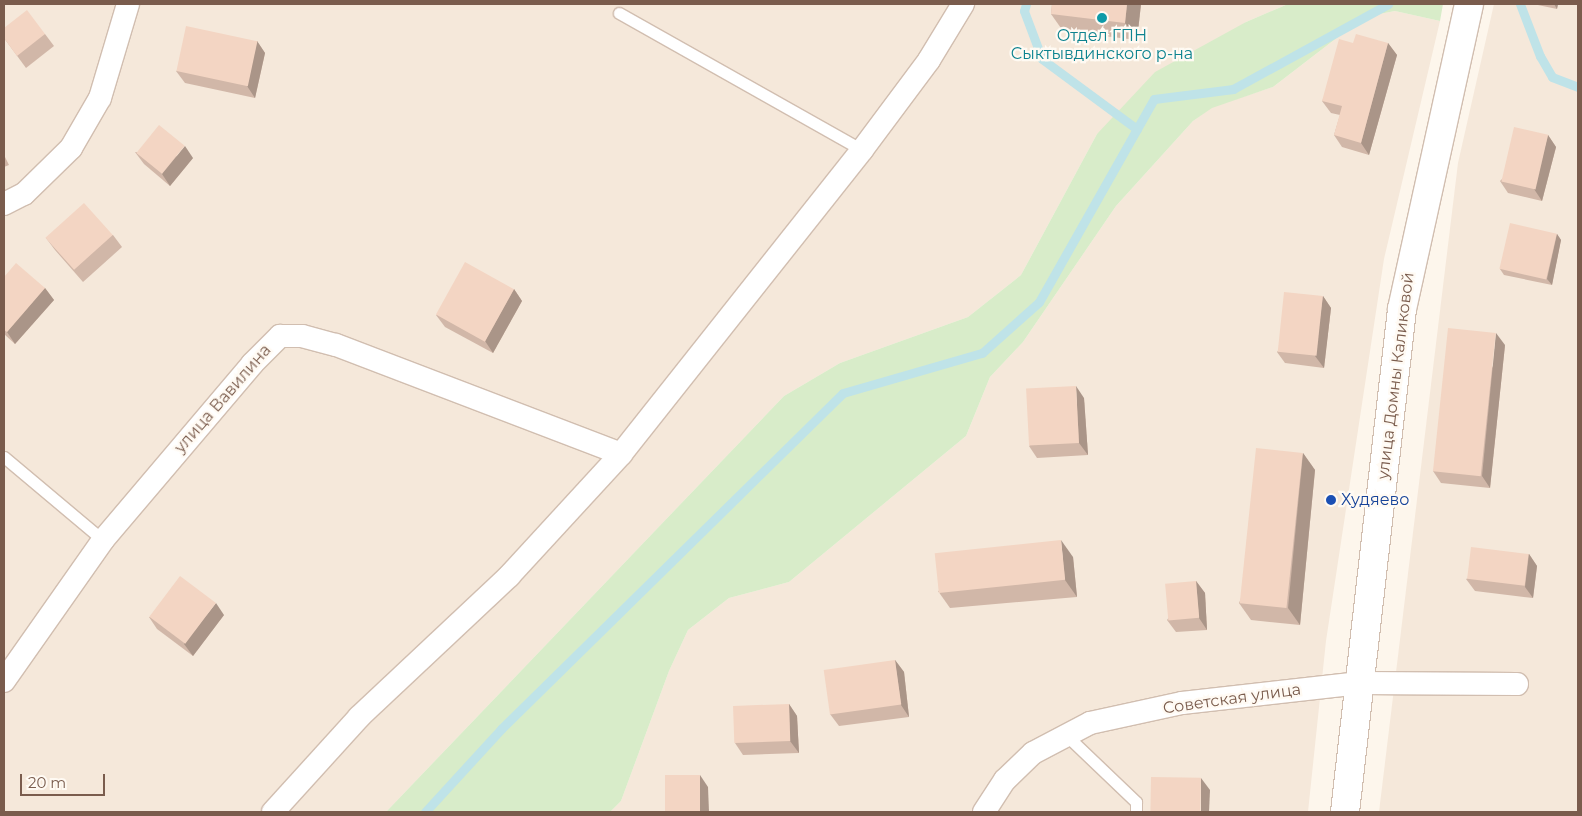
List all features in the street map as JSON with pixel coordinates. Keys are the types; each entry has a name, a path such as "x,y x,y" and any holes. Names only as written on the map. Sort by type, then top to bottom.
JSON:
{"main road":[{"name":"улица Домны Каликовой","path":"1345,812 1402,309 1469,4"}],"street":[{"path":"4,204 24,194 71,148 100,98 128,4"},
{"path":"273,812 359,717 509,576 621,454 862,150 929,60 963,4"},
{"name":"улица Вавилина","path":"4,681 103,540 252,364 280,336 302,336 336,345 621,454"},
{"name":"Советская улица","path":"984,812 1005,780 1032,753 1090,723 1182,704 1360,683 1518,684"}],"lane":[{"path":"619,13 862,150"},
{"path":"4,457 103,540"},
{"path":"1066,735 1136,802 1136,812"}],"shaded area":[{"path":"4,4 1288,4 1246,22 1097,134 1021,275 968,317 840,363 784,396 386,812 4,812"},
{"path":"1494,4 1578,4 1578,812 1379,812 1458,163"},
{"path":"1395,11 1440,21 1384,259 1326,641 1308,812 610,812 621,801 669,671 688,630 729,598 789,582 966,436 990,377 1023,342 1116,206 1193,121 1212,107 1273,87 1364,17"}],"green space":[{"path":"1288,4 1443,4 1440,21 1395,11 1364,17 1273,87 1212,108 1193,121 1116,206 1023,342 990,377 966,436 789,582 729,598 688,630 669,671 621,801 610,812 386,812 784,396 840,363 968,317 1021,275 1097,134 1155,72 1246,22"}],"building":[{"path":"1052,4 1127,4 1125,23 1051,14"},
{"path":"27,10 45,34 17,56 4,38 4,28"},
{"path":"186,26 257,41 248,86 176,71"},
{"path":"1356,34 1388,43 1361,143 1334,135 1342,106 1322,101 1339,39 1353,43"},
{"path":"159,125 185,146 162,174 136,153"},
{"path":"1514,127 1548,135 1536,189 1501,182"},
{"path":"84,203 113,235 74,270 45,238"},
{"path":"1510,223 1557,234 1546,280 1499,269"},
{"path":"465,262 514,289 485,342 436,314"},
{"path":"16,263 45,288 7,332 4,330 4,277"},
{"path":"1284,292 1323,296 1317,356 1278,352"},
{"path":"1448,328 1496,333 1481,476 1433,471"},
{"path":"1076,386 1079,443 1029,446 1026,389"},
{"path":"1256,448 1303,453 1286,608 1240,603"},
{"path":"1061,540 1065,580 939,593 935,553"},
{"path":"1471,547 1529,554 1525,586 1467,579"},
{"path":"180,576 216,603 185,644 149,617"},
{"path":"1196,581 1199,618 1168,621 1165,584"},
{"path":"895,660 901,705 830,715 824,670"},
{"path":"789,704 790,741 734,743 733,706"},
{"path":"665,775 700,775 700,812 665,812"},
{"path":"1151,777 1201,778 1200,812 1150,812"}],"waterway":[{"path":"1026,4 1024,11 1042,59 1137,129"},
{"path":"425,812 501,729 843,393 982,353 1039,302 1154,99 1233,89 1388,4"},
{"path":"1520,4 1540,56 1552,77 1578,87"}],"place":[{"name":"Отдел ГПН Сыктывдинского р-на","path":"1102,18"},
{"name":"Худяево","path":"1331,500"}]}
